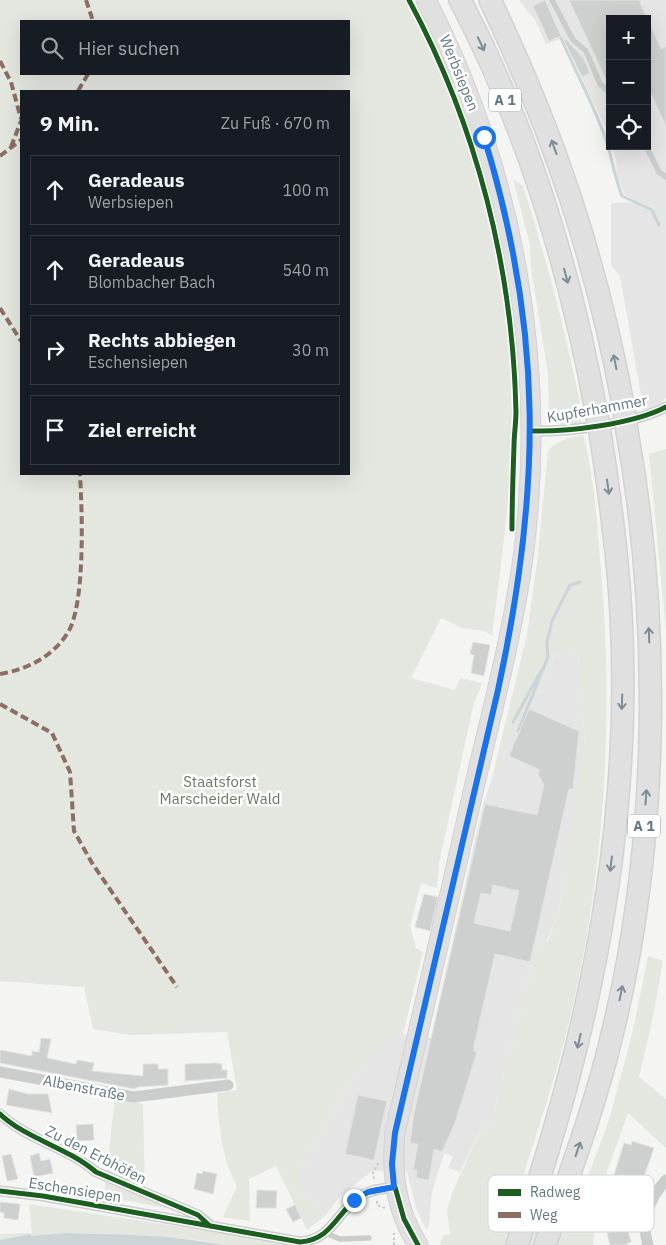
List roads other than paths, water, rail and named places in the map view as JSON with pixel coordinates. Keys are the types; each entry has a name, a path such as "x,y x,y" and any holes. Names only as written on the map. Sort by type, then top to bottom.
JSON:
{"highway":[{"name":"A 1","path":"460,0 489,61 528,156 552,230 583,343 601,439 615,543 621,616 622,680 616,824 600,944 565,1094 540,1175"},
{"name":"A 1","path":"490,0 540,110 570,193 607,322 636,480 642,542 650,671 647,789 632,941 611,1041 592,1111 569,1175"},
{"name":"A 1","path":"517,1245 522,1232"},
{"name":"A 1","path":"545,1245 549,1232"}],"main road":[{"name":"Werbsiepen","path":"418,1245 404,1218 394,1187 392,1164 395,1133 512,628 528,515 531,431 528,348 522,294 509,226 484,137 456,62 426,0"}],"street":[{"name":"Kupferhammer","path":"531,431 581,428 644,416 666,407"},
{"name":"Albenstraße","path":"0,1072 134,1097 228,1085"},
{"name":"Zu den Erbhöfen","path":"0,1114 22,1131 82,1160 96,1172 198,1214 210,1226"},
{"path":"654,1197 666,1180"},
{"name":"Eschensiepen","path":"0,1191 43,1196 300,1242 314,1239 325,1233 361,1195 394,1187"},
{"path":"646,1232 648,1245"}],"lane":[{"path":"552,0 574,40 586,51 600,84 606,89"},
{"path":"648,150 659,172 666,177"},
{"path":"325,1233 340,1239 369,1238"}],"waterway":[{"path":"561,38 600,124 622,196 652,210 659,225"},
{"path":"518,731 548,657 547,642 552,621 570,585 580,582"},
{"path":"513,722 542,669"}],"park label":[{"name":"Staatsforst Marscheider Wald","path":"220,790"}]}
